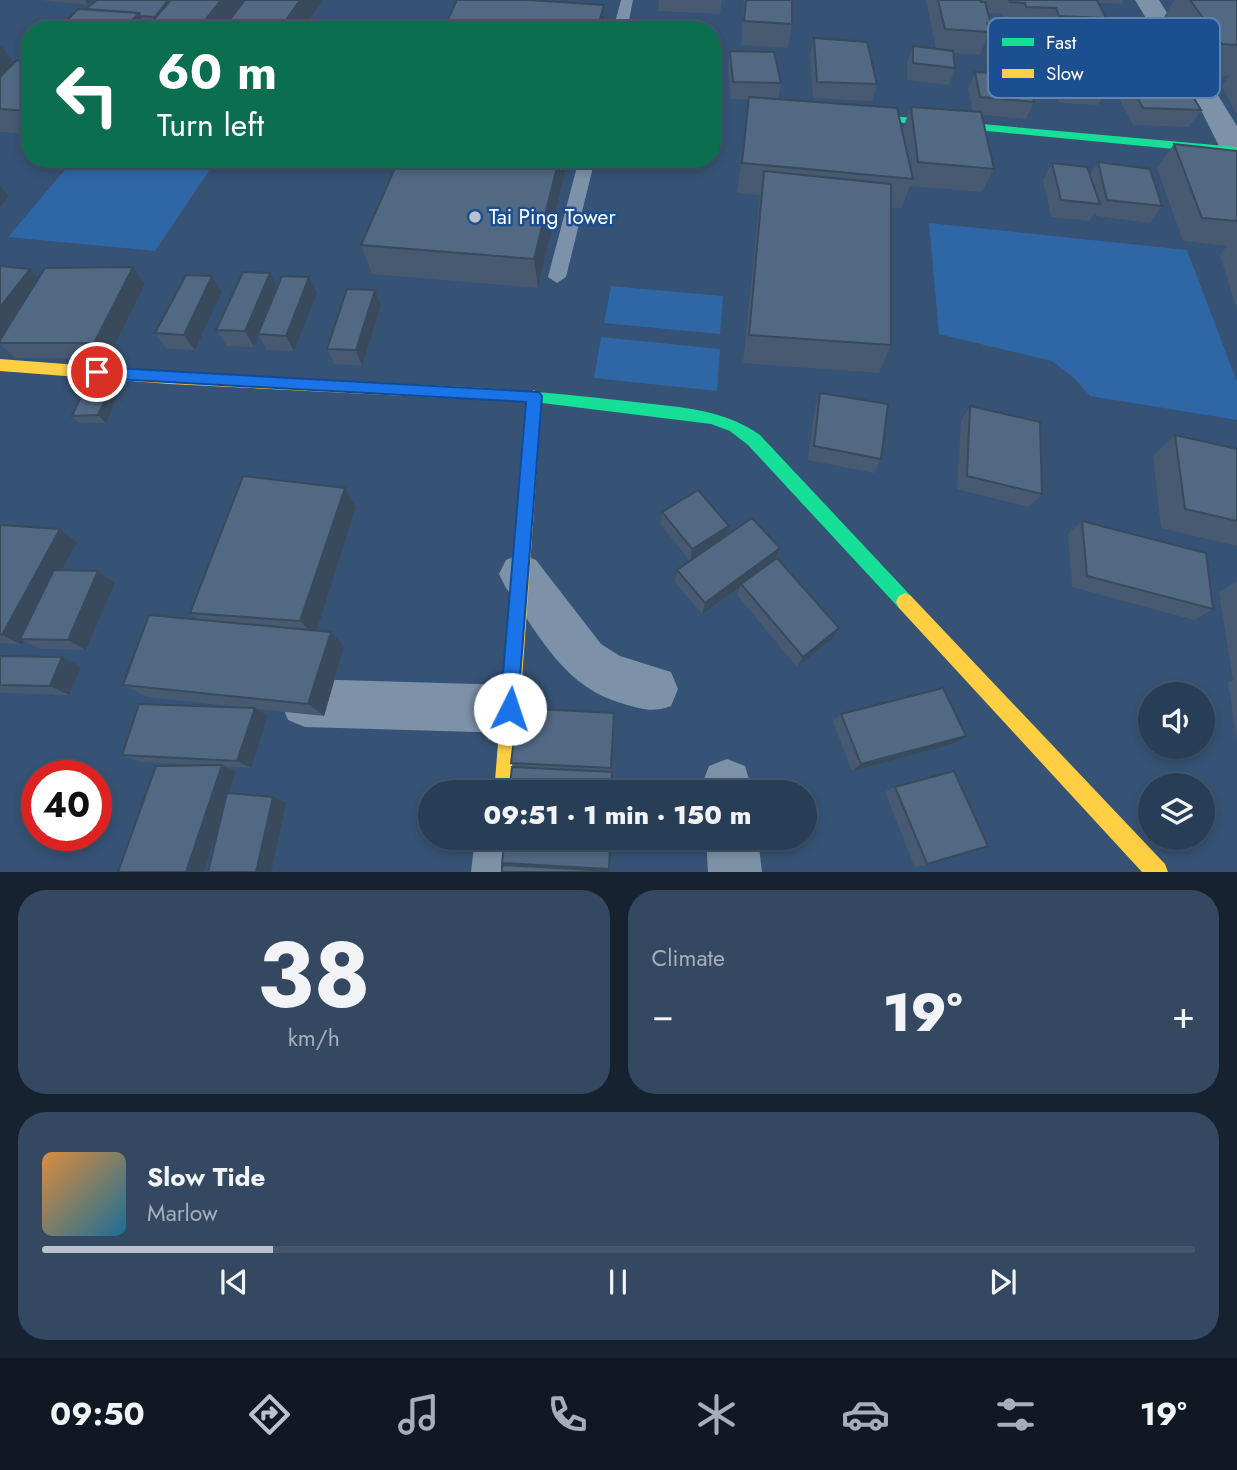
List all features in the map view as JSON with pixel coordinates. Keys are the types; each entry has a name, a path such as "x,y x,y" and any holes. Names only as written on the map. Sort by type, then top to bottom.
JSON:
{"street":[{"path":"1147,0 1158,18"},
{"path":"1208,98 1236,152"},
{"path":"826,113 1236,152"},
{"path":"0,365 170,378 534,396 711,418 735,426 754,440 1157,872"},
{"path":"505,780 534,396"},
{"path":"521,573 585,660 609,677 654,689"},
{"path":"305,703 510,709"},
{"path":"498,872 499,850"},
{"path":"733,850 735,872"}],"lane":[{"path":"622,21 627,0"},
{"path":"557,277 585,168"}],"shaded area":[{"path":"66,168 211,168 155,251 8,237"},
{"path":"929,223 1187,250 1237,382 1237,420 1090,396 1074,378 1052,361 939,334"},
{"path":"611,286 723,296 720,334 604,323"},
{"path":"601,337 720,349 717,391 594,378"}],"building":[{"path":"97,0 168,0 155,17 140,16 139,13 86,9"},
{"path":"171,0 221,0 204,21 152,21"},
{"path":"245,0 300,0 285,21 229,21"},
{"path":"457,0 529,0 604,5 600,21 447,21"},
{"path":"746,0 792,0 792,24 744,21"},
{"path":"938,0 985,2 989,18 988,32 945,29"},
{"path":"1009,0 1097,0 1106,18 1059,16 1056,8 1026,7 1025,3"},
{"path":"1190,0 1237,0 1237,45 1222,44 1220,41 1220,18 1203,18"},
{"path":"78,9 139,13 131,21 67,21"},
{"path":"814,38 867,42 877,84 817,82"},
{"path":"913,46 953,51 955,68 913,63"},
{"path":"730,51 774,52 781,83 733,82"},
{"path":"17,60 21,60 21,110 0,109 0,77"},
{"path":"975,72 988,73 988,98 980,97"},
{"path":"749,97 897,108 913,179 742,163"},
{"path":"991,98 1033,98 1034,102"},
{"path":"1138,98 1194,98 1201,110 1143,108"},
{"path":"911,107 981,112 994,169 918,162"},
{"path":"1174,144 1237,151 1237,221 1202,218"},
{"path":"1098,162 1150,169 1162,206 1107,200"},
{"path":"1052,163 1087,167 1100,204 1061,200"},
{"name":"Tai Ping Tower","path":"395,168 557,168 534,259 361,245"},
{"path":"764,171 891,184 891,345 749,335"},
{"path":"0,266 30,269 0,307"},
{"path":"133,267 94,343 0,343 45,268"},
{"path":"243,272 270,273 245,331 216,330"},
{"path":"186,275 212,276 184,335 155,333"},
{"path":"282,276 309,277 286,336 258,334"},
{"path":"347,289 375,290 356,350 327,349"},
{"path":"109,391 98,415 72,416 83,392"},
{"path":"820,393 888,404 881,459 814,446"},
{"path":"970,406 1040,422 1042,494 967,476"},
{"path":"1175,435 1237,449 1237,521 1185,509"},
{"path":"243,476 345,488 300,621 190,613"},
{"path":"698,490 729,526 692,549 662,512"},
{"path":"752,518 780,548 705,603 677,570"},
{"path":"1082,521 1206,553 1213,609 1087,576"},
{"path":"0,525 60,529 2,635 0,634"},
{"path":"777,558 839,628 803,657 741,584"},
{"path":"54,570 98,571 68,640 20,639"},
{"path":"149,615 331,632 308,704 123,685"},
{"path":"0,656 62,657 50,686 0,685"},
{"path":"943,688 966,736 861,764 841,714"},
{"path":"139,704 255,708 237,761 122,755"},
{"path":"518,708 614,713 611,768 511,763"},
{"path":"222,765 186,872 118,872 156,766"},
{"path":"512,767 612,772 612,780 510,780"},
{"path":"954,771 988,846 927,864 895,787"},
{"path":"227,793 273,797 256,872 208,872"},
{"path":"504,850 610,850 609,869 502,863"},
{"path":"502,865 608,871 608,872 502,872"}],"traffic: fast":[{"path":"847,115 1237,151"},
{"path":"406,390 534,396 711,418 735,426 754,440 905,602"}],"traffic: slow":[{"path":"0,365 170,378 406,390"},
{"path":"505,780 534,396"},
{"path":"905,602 1157,872"}],"place":[{"name":"Tai Ping Tower","path":"475,217"}],"route":[{"path":"97,372 534,396 510,709"}]}
